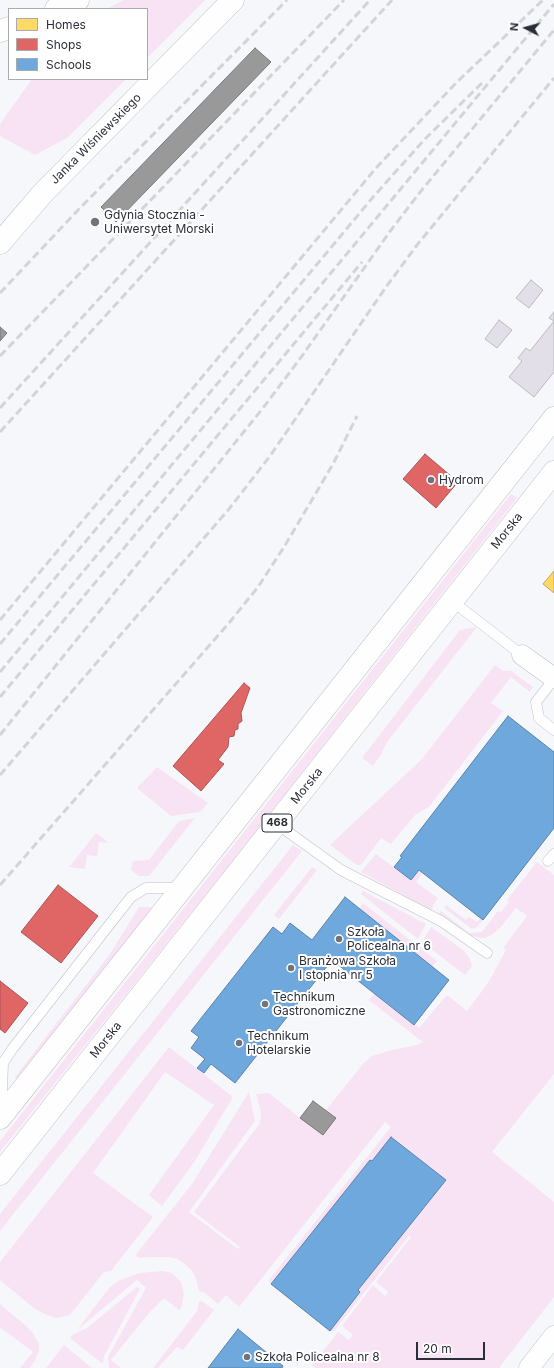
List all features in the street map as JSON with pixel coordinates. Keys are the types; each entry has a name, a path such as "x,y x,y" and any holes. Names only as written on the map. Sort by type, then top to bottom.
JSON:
{"main road":[{"path":"58,8 78,0"},
{"name":"Janka Wiśniewskiego","path":"0,243 43,193 233,0"},
{"name":"Janka Wiśniewskiego","path":"0,221 43,193"},
{"name":"468","path":"3,1115 554,418"},
{"name":"Morska","path":"0,1174 554,472"}],"street":[{"path":"522,655 554,679"},
{"path":"529,1368 554,1336"}],"lane":[{"path":"452,601 522,655"},
{"path":"554,679 536,702 539,718 554,730"},
{"path":"277,824 341,870 441,922 487,953"},
{"path":"3,1115 3,1063 130,897 146,888 183,888"}],"shaded area":[{"path":"124,0 205,0 148,57 148,8 108,8"},
{"path":"31,80 125,80 67,138 35,155 0,136 0,124"},
{"path":"511,494 517,498 234,859 0,1152 0,1141"},
{"path":"477,627 387,742 373,766 362,758 460,630"},
{"path":"495,665 503,671 511,671 533,687 530,692 511,677 491,703 503,711 429,807 416,814 391,844 381,838 361,865 357,865 330,845 422,759"},
{"path":"157,767 208,803 200,812 171,816 137,788"},
{"path":"195,818 149,876 139,876 131,870 132,863 134,861 149,860 179,821"},
{"path":"96,833 109,843 99,842 97,856 87,855 85,869 69,867"},
{"path":"293,845 302,851 0,1231 0,1214"},
{"path":"376,854 411,880 419,870 423,873 416,882 438,898 433,905 432,911 361,872"},
{"path":"537,862 554,875 554,1074 492,1152 554,1202 554,1297 499,1368 315,1368 312,1365 338,1332 349,1340 353,1335 342,1326 373,1285 385,1296 387,1294 388,1292 376,1282 411,1237 409,1236 334,1331 330,1331 360,1292 358,1290 445,1180 392,1137 372,1161 370,1160 271,1284 268,1281 391,1127 385,1122 239,1307 226,1295 218,1304 205,1293 199,1291 196,1278 192,1271 178,1259 169,1257 141,1258 136,1256 192,1184 249,1092 255,1121 189,1212 238,1249 240,1247 194,1212 260,1123 261,1113 256,1094 269,1093 300,1118 336,1118 326,1110 363,1064 372,1056 417,1045 423,1042 369,1000 374,994 413,1025 415,1024 419,1028 447,995 467,1011 488,983 506,950 503,948 527,916 516,908 500,928 493,934 486,938 480,938 469,935 438,915 441,911 469,933 482,932 498,911 501,912 509,902 507,900"},
{"path":"312,867 317,870 279,919 274,915"},
{"path":"363,891 426,924 418,939 361,894"},
{"path":"363,903 437,961 432,967 359,909"},
{"path":"446,905 466,920 469,917 477,922 480,918 483,920 477,927 472,929 444,908"},
{"path":"139,907 152,908 18,1080 16,1079 15,1077 110,954"},
{"path":"431,927 463,950 470,959 472,966 465,975 422,942"},
{"path":"169,1047 233,1097 195,1161 162,1206 149,1195 214,1105 165,1072 93,1173 153,1217 111,1271 104,1272 70,1315 56,1318 47,1315 35,1309 0,1280 0,1262"},
{"path":"163,1271 172,1273 181,1282 184,1294 181,1308 179,1310 164,1298 149,1313 111,1360 121,1368 109,1368 108,1357 146,1288 137,1280 77,1330 110,1287 118,1281 139,1273"},
{"path":"137,1287 140,1289 104,1356 103,1364 70,1338 72,1335 87,1328"},
{"path":"202,1301 214,1310 183,1350 177,1347 158,1368 153,1368 197,1311 199,1302"},
{"path":"0,1304 33,1333 39,1344 39,1351 30,1368 20,1368 33,1352 1,1328 0,1329"},
{"path":"64,1345 92,1368 46,1368"}],"building: Homes":[{"path":"554,571 554,593 543,584"}],"building: Shops":[{"name":"Hydrom","path":"425,454 458,482 436,508 403,479"},
{"path":"244,683 250,688 241,713 242,721 238,724 238,729 235,730 234,736 229,737 228,747 218,760 224,764 201,791 173,766"},
{"path":"58,885 98,916 61,963 21,932"},
{"path":"0,981 28,1003 5,1033 0,1029"}],"building: Schools":[{"path":"508,716 554,752 554,828 483,920 419,870 411,880 394,867 402,857 400,856"},
{"path":"345,897 449,980 414,1025 332,960 235,1083 211,1064 204,1073 197,1068 205,1059 191,1048 199,1037 191,1031 273,927 282,934 290,923 312,940"},
{"path":"391,1137 446,1180 358,1290 360,1292 330,1331 271,1284 370,1160 372,1161"},
{"path":"238,1329 283,1366 282,1368 208,1368"}],"building: Industry":[{"path":"255,48 271,62 116,222 101,207"},
{"path":"0,327 7,333 0,341"},
{"path":"313,1101 336,1118 323,1135 300,1118"}],"building: Other":[{"path":"531,280 543,290 529,308 516,298"},
{"path":"554,312 554,321 549,318"},
{"path":"499,320 512,330 497,348 485,339"},
{"path":"554,321 554,372 534,397 509,377 522,361 518,358 526,348 530,351"}],"railway":[{"path":"0,293 80,208 287,0"},
{"path":"0,356 344,0"},
{"path":"0,408 370,0"},
{"path":"0,432 392,0"},
{"path":"0,620 376,168 456,83 543,0"},
{"path":"0,672 554,4"},
{"path":"0,735 263,408 302,356 391,230 421,191 554,30"},
{"path":"0,775 229,509 270,456 386,287 417,245 554,78"},
{"path":"0,644 374,196 425,139 484,81"},
{"path":"0,697 362,262"},
{"path":"0,885 229,623 258,587 319,488 357,416"}],"place":[{"name":"Gdynia Stocznia - Uniwersytet Morski","path":"95,222"},
{"name":"Hydrom","path":"431,480"},
{"name":"Szkoła Policealna nr 6","path":"339,939"},
{"name":"Branżowa Szkoła I stopnia nr 5","path":"291,968"},
{"name":"Technikum Gastronomiczne","path":"265,1004"},
{"name":"Technikum Hotelarskie","path":"239,1043"},
{"name":"Szkoła Policealna nr 8","path":"247,1357"}]}
